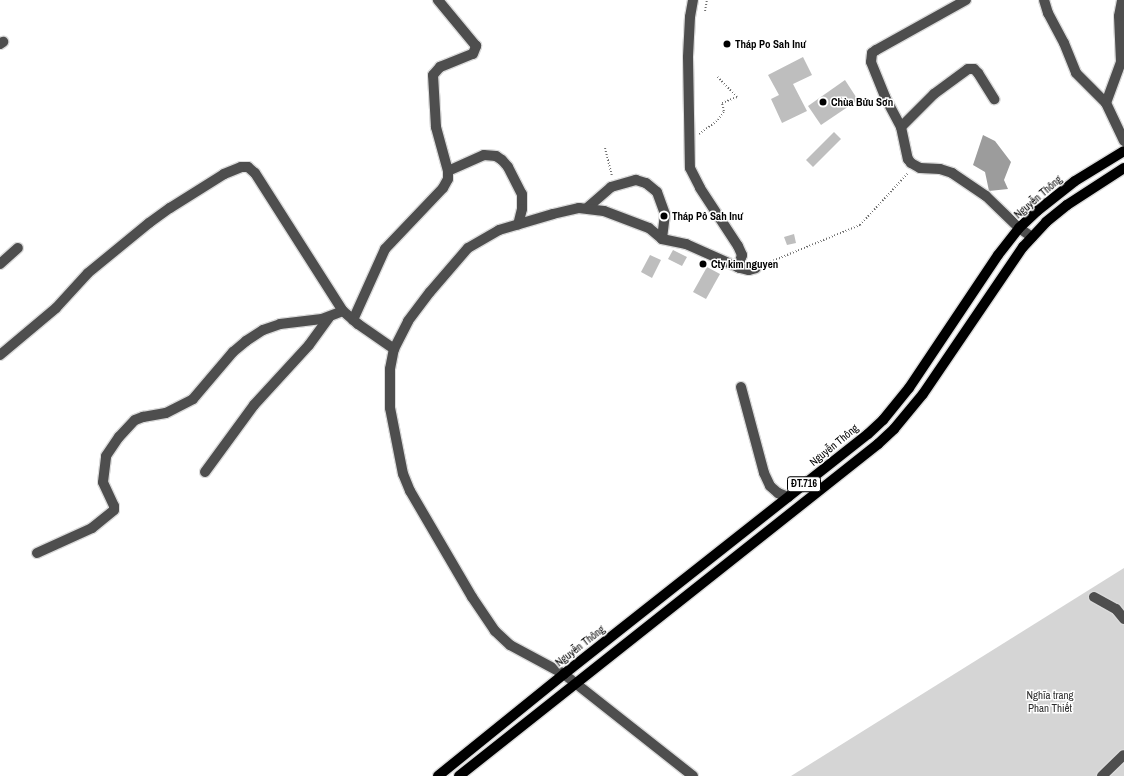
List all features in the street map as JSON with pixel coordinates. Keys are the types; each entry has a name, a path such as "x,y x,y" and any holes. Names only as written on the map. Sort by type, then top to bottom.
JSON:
{"main road":[{"name":"Nguyễn Thông","path":"438,776 564,674 850,449 883,420 925,366 998,255 1020,228 1037,211 1075,181 1124,151"},
{"name":"ĐT.716","path":"459,776 862,457 894,429 922,394 1015,256 1046,222 1067,205 1124,168"}],"street":[{"path":"353,320 385,249 443,188 448,179 448,171 436,127 433,74 440,67 473,54 476,46 438,0"},
{"path":"693,0 690,17 688,57 690,168 700,188 738,246 742,255 738,267"},
{"path":"966,0 872,53 871,62 885,97 901,127 908,159 914,166 952,173 986,196 1020,228 1032,237"},
{"path":"1044,0 1048,13 1064,43 1076,73 1106,103 1124,141"},
{"path":"1106,103 1121,62 1119,16 1122,0"},
{"path":"901,127 934,94 968,69 974,69 978,73 994,99"},
{"path":"448,171 484,155 496,156 502,160 511,171 522,194 522,209 518,225"},
{"path":"0,355 56,308 88,273 149,223 216,179 241,167 248,167 255,172 343,311 353,320 394,349"},
{"path":"587,208 611,188 636,180 646,183 657,192 665,214 662,239"},
{"path":"693,776 564,674 510,645 495,631 472,597 410,491 403,474 390,408 389,378 394,349 411,316 464,251 480,240 499,230 570,209 587,208 604,211 639,224 649,228 662,239 686,244 738,267 749,270 756,268"},
{"path":"0,264 18,248"},
{"path":"37,553 92,528 114,510 114,506 103,482 106,456 119,437 135,420 166,413 193,399 233,352 263,330 280,324 312,321 329,317 343,311"},
{"path":"205,472 254,405 309,345 329,317"},
{"path":"741,387 764,473 774,489 788,497"},
{"path":"1094,597 1116,609 1124,619"},
{"path":"1102,776 1124,755"}],"path":[{"path":"704,11 707,0"},
{"path":"690,140 718,120 724,111 722,103 737,97 718,77"},
{"path":"605,148 611,173"},
{"path":"756,268 860,225 914,166"}],"green space":[{"name":"Nghĩa trang Phan Thiết","path":"1124,568 1124,776 791,776"}],"shaded area":[{"path":"983,135 995,141 1011,162 1004,180 1008,189 989,191 985,172 973,165"}],"building":[{"path":"803,57 812,75 793,84 807,111 782,123 771,99 779,95 768,75"},
{"path":"845,80 858,100 821,125 808,106"},
{"path":"834,132 841,139 813,167 806,160"},
{"path":"794,234 796,243 787,245 784,237"},
{"path":"673,250 687,257 682,266 668,259"},
{"path":"650,255 661,260 652,278 641,272"},
{"path":"707,267 720,274 706,299 693,292"}],"place":[{"name":"Tháp Po Sah Inư","path":"727,44"},
{"name":"Chùa Bửu Sơn","path":"823,102"},
{"name":"Tháp Pô Sah Inư","path":"664,216"},
{"name":"Cty kim nguyen","path":"703,264"}]}
